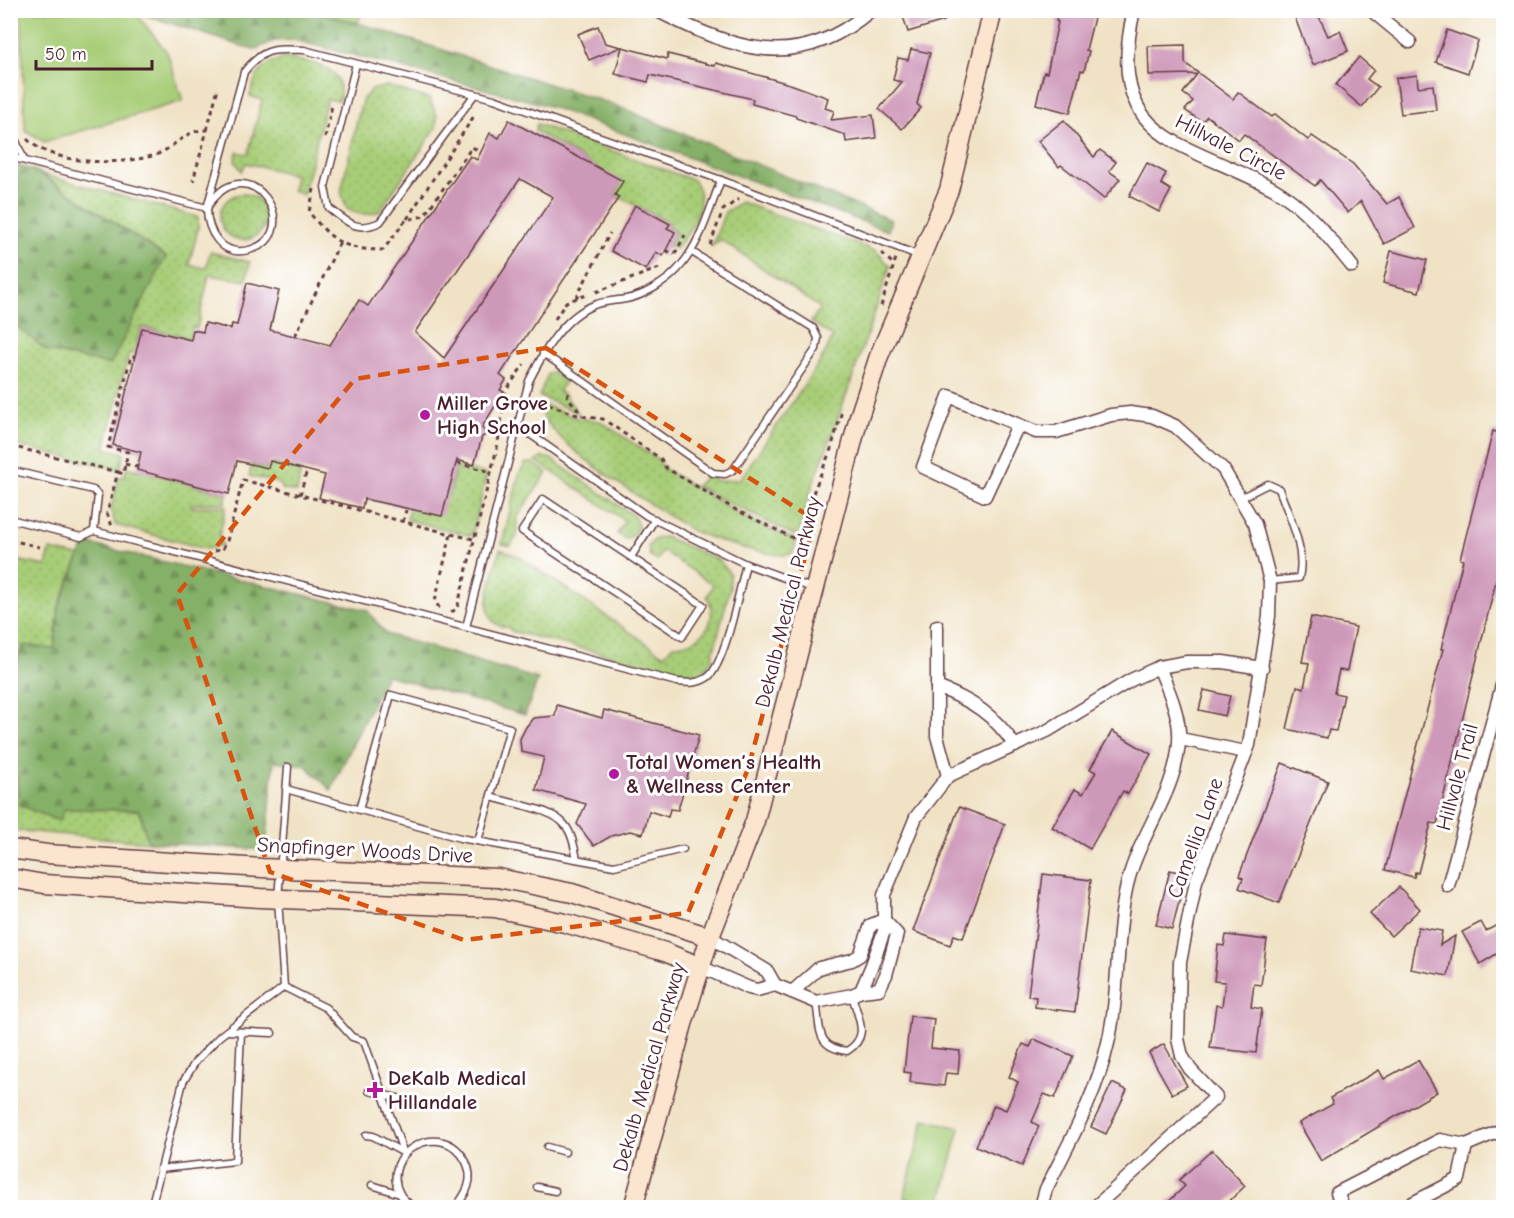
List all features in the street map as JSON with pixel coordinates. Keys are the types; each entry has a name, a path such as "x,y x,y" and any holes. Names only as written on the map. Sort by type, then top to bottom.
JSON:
{"main road":[{"name":"Dekalb Medical Parkway","path":"633,1208 710,937 755,821 860,417 879,356 949,190 993,10"},
{"name":"Snapfinger Woods Drive","path":"10,849 47,854 279,869 498,878 572,893 710,937"},
{"path":"10,878 44,884 278,899 495,908 565,923 665,952 701,967"}],"street":[{"path":"656,10 702,34 751,49 804,49 851,27 871,10"},
{"name":"Hillvale Circle","path":"1134,10 1128,36 1126,68 1132,98 1151,125 1176,144 1275,190 1294,203 1331,239 1352,266"},
{"path":"1371,10 1410,42"},
{"name":"Camellia Lane","path":"1018,424 985,496 923,467 949,396 1018,424 1036,432 1056,432 1111,415 1130,413 1152,416 1174,426 1223,469 1242,497 1255,524 1270,581 1262,668 1246,752 1196,881 1180,962 1178,1039 1182,1056 1190,1069 1216,1097 1094,1208"},
{"path":"937,626 937,736 948,776"},
{"path":"856,993 874,960 884,931 884,895 915,817 948,776 1047,731 1131,680 1160,667 1186,662 1223,662 1262,668"},
{"name":"Camellia Lane","path":"1045,1208 1042,1203 1046,1189 1090,1102 1099,1077 1109,1041 1127,886 1138,848 1164,799 1175,771 1180,739 1173,703 1160,667"},
{"name":"Hillvale Trail","path":"1448,886 1503,678"},
{"path":"937,687 964,698 987,713 1003,728 1015,746"},
{"path":"1180,739 1246,752"},
{"path":"710,937 767,971 775,985 816,1002 879,989 889,966 897,934 884,920"},
{"path":"792,992 819,968 852,960 860,955 872,925 884,920"},
{"path":"860,955 889,966"},
{"path":"701,967 757,990 775,985"},
{"path":"1344,1208 1336,1193 1440,1140 1466,1145 1503,1129"},
{"path":"1403,1208 1459,1179 1466,1145"}],"lane":[{"path":"207,208 216,195 229,186 245,184 253,187 271,203 274,221 271,232 256,248 246,251 225,247 210,231 207,208 244,72 258,55 276,49 304,50 475,94 721,180 921,256"},
{"path":"356,63 325,187 328,208 349,224 368,228 380,222 475,94"},
{"path":"10,127 24,160"},
{"path":"10,157 207,208"},
{"path":"466,627 529,381 543,353 574,318 594,305 628,299 654,288 676,272 692,252 721,180"},
{"path":"543,353 713,473 725,474 733,470 811,356 818,338 813,328 692,252"},
{"path":"517,425 655,519 746,564 815,590"},
{"path":"10,470 93,490 98,495 94,531"},
{"path":"1242,497 1268,484 1279,489 1295,532 1302,566 1299,578 1270,581"},
{"path":"543,499 631,557 703,605 682,637 522,531 543,499"},
{"path":"10,519 81,537 94,531 677,682 697,683 710,676 722,656 746,564"},
{"path":"631,557 655,519"},
{"path":"359,810 391,695 510,728 478,841"},
{"path":"284,987 278,899 288,767"},
{"path":"286,789 478,841 614,866 683,849"},
{"path":"490,797 550,814 562,821 571,835 577,859"},
{"path":"151,1208 183,1082 196,1061 227,1031 284,987"},
{"path":"284,987 326,1008 352,1037 364,1041 404,1154"},
{"path":"816,1002 823,1042 832,1049 847,1051 858,1044 862,1035 856,993"},
{"path":"227,1031 272,1033"},
{"path":"160,1169 235,1161 241,1032"},
{"path":"369,1091 402,1099"},
{"path":"366,1135 373,1136 404,1154"},
{"path":"400,1194 396,1173 404,1154 422,1142 442,1141 461,1151 470,1170 468,1191 455,1208"},
{"path":"547,1148 566,1152"},
{"path":"372,1185 400,1194 413,1208"},
{"path":"537,1187 555,1191"}],"path":[{"path":"193,181 218,88"},
{"path":"10,99 27,140 35,147 82,161 128,162 159,153 196,129 207,130"},
{"path":"323,147 332,105"},
{"path":"316,180 309,212 329,237 360,250 382,250 406,220 474,115"},
{"path":"406,220 424,216 472,147 481,152"},
{"path":"710,244 723,210 740,199"},
{"path":"576,299 610,233"},
{"path":"295,336 340,242"},
{"path":"877,248 894,265"},
{"path":"666,250 675,255"},
{"path":"10,446 123,474 128,450 108,447 130,356 135,357"},
{"path":"451,534 435,601 442,613 457,609 491,472 506,391"},
{"path":"569,393 567,396 583,417"},
{"path":"125,464 137,467"},
{"path":"457,464 491,472"},
{"path":"300,495 307,470"},
{"path":"118,472 107,513 112,526 119,530"},
{"path":"211,552 222,550 227,541 243,480 473,539"},
{"path":"403,522 406,510"},
{"path":"10,540 40,548"},
{"path":"796,550 801,542"}],"highlighted area":[{"path":"546,348 815,520 748,769 688,913 464,940 270,872 177,594 355,379"}],"green space":[{"path":"21,11 134,11 167,52 183,101 44,142 25,130"},
{"path":"132,11 311,11 358,23 612,104 891,220 888,231 546,105 294,40 274,41 254,50"},
{"path":"311,11 362,11 358,23"},
{"path":"285,58 325,68 338,80 340,89 339,101 327,99 303,195 292,190 295,175 246,163 242,171 235,161 237,152 248,154 262,100 250,96 254,81 265,66"},
{"path":"387,86 430,99 437,117 436,128 380,211 359,214 347,209 341,192 363,99 371,90"},
{"path":"537,124 693,180 700,198 697,216 688,234 676,249 668,248 676,232 668,228 670,223 615,195 621,182 535,131"},
{"path":"11,164 36,171 166,257 110,365 47,351 11,321"},
{"path":"41,174 198,217 198,229 189,265 206,268 210,252 250,262 246,281 209,275 197,329 192,327 190,338 141,327 134,354 129,353 105,448 124,453 120,470 11,444 11,321 47,351 166,257"},
{"path":"243,194 259,201 266,217 259,233 243,240 227,233 220,217 227,201"},
{"path":"741,202 876,251 890,266 797,537 696,486 707,475 717,481 740,479 820,362 833,337 811,322 820,308 721,240 712,246 725,212"},
{"path":"554,372 566,381 558,391 565,395 578,413 539,396 548,374"},
{"path":"542,404 577,418 600,421 660,461 664,469 745,517 796,541 793,553 784,555 757,551 725,543 689,529 603,473 561,438 546,421 538,405"},
{"path":"542,457 551,459 633,515 638,525 635,534 626,539 617,534 625,521 536,461"},
{"path":"526,463 533,463 547,473 517,518 517,537 510,546 502,544 519,474"},
{"path":"275,464 301,471 297,492 282,489 278,483 249,476 252,465 269,469"},
{"path":"127,467 227,494 225,503 191,504 192,507 226,506 219,537 222,545 206,549 115,525 111,508 119,477 124,477"},
{"path":"456,467 487,474 472,536 407,520 409,508 449,495"},
{"path":"665,537 719,560 730,574 730,588 711,662 700,674 686,675 682,671 677,672 511,631 509,627 497,625 491,618 488,597 500,549 518,556 664,655 673,645 692,641 710,624 711,606 707,596 713,585 663,551 657,560 650,557 648,547 657,538"},
{"path":"85,543 367,610 386,634 538,679 525,715 386,675 331,790 305,765 274,761 266,850 148,842 139,810 65,809 59,821 19,805 17,777 11,770 10,690 17,659 24,645 54,649 59,606"},
{"path":"50,550 80,556 59,606 54,650 14,662 11,677 11,559 46,566"},
{"path":"10,770 64,809 139,810 148,842 11,830"},
{"path":"924,1119 960,1128 939,1207 904,1198"}],"building":[{"path":"901,10 941,10 944,21 908,32"},
{"path":"1058,10 1096,10 1086,50 1089,51 1084,71 1081,70 1070,113 1036,104 1044,72 1047,73 1058,22 1056,21"},
{"path":"1292,10 1316,10 1328,36 1340,31 1348,51 1313,65"},
{"path":"598,26 605,43 621,47 589,60 578,34"},
{"path":"1447,30 1478,41 1468,73 1436,62"},
{"path":"1185,45 1185,63 1233,99 1238,92 1272,117 1275,114 1308,140 1312,136 1353,164 1387,204 1399,197 1415,228 1384,244 1361,201 1348,213 1320,180 1315,186 1244,134 1239,140 1207,116 1202,122 1185,110 1193,101 1183,93 1197,74 1149,75 1148,46"},
{"path":"622,47 667,59 668,54 715,66 716,63 793,85 828,98 825,108 834,111 831,120 873,115 876,138 846,142 845,135 796,118 796,116 752,104 753,99 650,75 648,82 615,74"},
{"path":"911,49 930,53 917,104 921,108 902,129 879,109 902,82 893,80 898,58 908,60"},
{"path":"1359,57 1374,70 1367,79 1378,87 1362,107 1336,85"},
{"path":"1417,75 1418,87 1433,85 1436,110 1401,114 1396,78"},
{"path":"509,120 623,181 615,195 619,197 500,375 506,380 500,390 504,392 482,427 486,435 482,437 474,465 457,460 442,516 364,499 362,508 319,498 325,475 270,461 268,468 237,461 229,494 137,470 141,452 113,445 142,328 191,340 193,330 203,332 205,323 231,329 232,324 237,325 247,283 279,291 270,330 330,345 359,300 368,306 470,156 477,160 490,133 499,138","holes":["520,179 553,197 444,358 415,332"]},
{"path":"1064,120 1094,157 1100,150 1116,162 1109,171 1120,179 1104,199 1061,165 1059,167 1038,141"},
{"path":"1147,163 1166,173 1161,184 1171,190 1159,212 1129,196"},
{"path":"635,205 670,224 667,228 675,232 663,256 656,252 646,270 611,251"},
{"path":"1391,251 1427,260 1419,292 1383,283"},
{"path":"1493,431 1503,434 1503,552 1437,824 1431,823 1418,873 1415,872 1414,877 1385,870 1443,649 1441,649 1463,560 1460,559"},
{"path":"1311,617 1356,627 1347,671 1339,670 1334,693 1344,695 1336,731 1329,730 1327,738 1287,729 1297,686 1304,688 1309,663 1302,662"},
{"path":"1204,690 1230,696 1225,716 1199,710"},
{"name":"Total Women’s Health & Wellness Center","path":"557,705 602,718 604,710 699,735 678,810 670,809 668,817 649,811 643,834 630,831 611,836 594,846 577,824 586,804 536,790 544,757 521,752 520,739 526,727 533,718 555,716"},
{"path":"1112,731 1151,754 1128,794 1123,791 1090,849 1052,827 1075,789 1083,794 1096,772 1090,769"},
{"path":"1282,763 1328,781 1279,903 1239,888 1243,878 1239,876"},
{"path":"959,807 1005,824 963,938 954,935 950,945 913,931"},
{"path":"1170,870 1186,874 1172,929 1156,925"},
{"path":"1043,874 1091,880 1075,1012 1035,1007 1036,997 1028,996"},
{"path":"1399,887 1420,909 1391,936 1370,914"},
{"path":"1481,922 1486,931 1499,924 1503,931 1503,950 1480,964 1462,932"},
{"path":"1418,927 1442,931 1440,945 1455,936 1448,976 1410,969"},
{"path":"1226,935 1267,940 1261,985 1254,984 1251,1007 1262,1009 1256,1053 1210,1048 1216,1005 1222,1006 1225,982 1214,981 1218,945 1224,946"},
{"path":"910,1016 934,1019 931,1048 960,1051 958,1074 946,1073 944,1086 910,1082 911,1073 904,1072"},
{"path":"1034,1039 1073,1056 1055,1098 1044,1094 1032,1122 1039,1126 1022,1166 976,1146 994,1105 1006,1110 1018,1082 1009,1077 1023,1044 1030,1047"},
{"path":"1164,1044 1187,1086 1172,1094 1149,1053"},
{"path":"1418,1060 1437,1092 1321,1161 1299,1123 1333,1104 1330,1098 1379,1070 1384,1079"},
{"path":"1112,1083 1127,1090 1106,1134 1091,1127"},
{"path":"1212,1150 1245,1186 1222,1208 1162,1208 1185,1186 1179,1180"}],"place":[{"name":"Miller Grove High School","path":"425,415"},
{"name":"Total Women’s Health & Wellness Center","path":"614,774"},
{"name":"DeKalb Medical Hillandale","path":"375,1090"}]}
